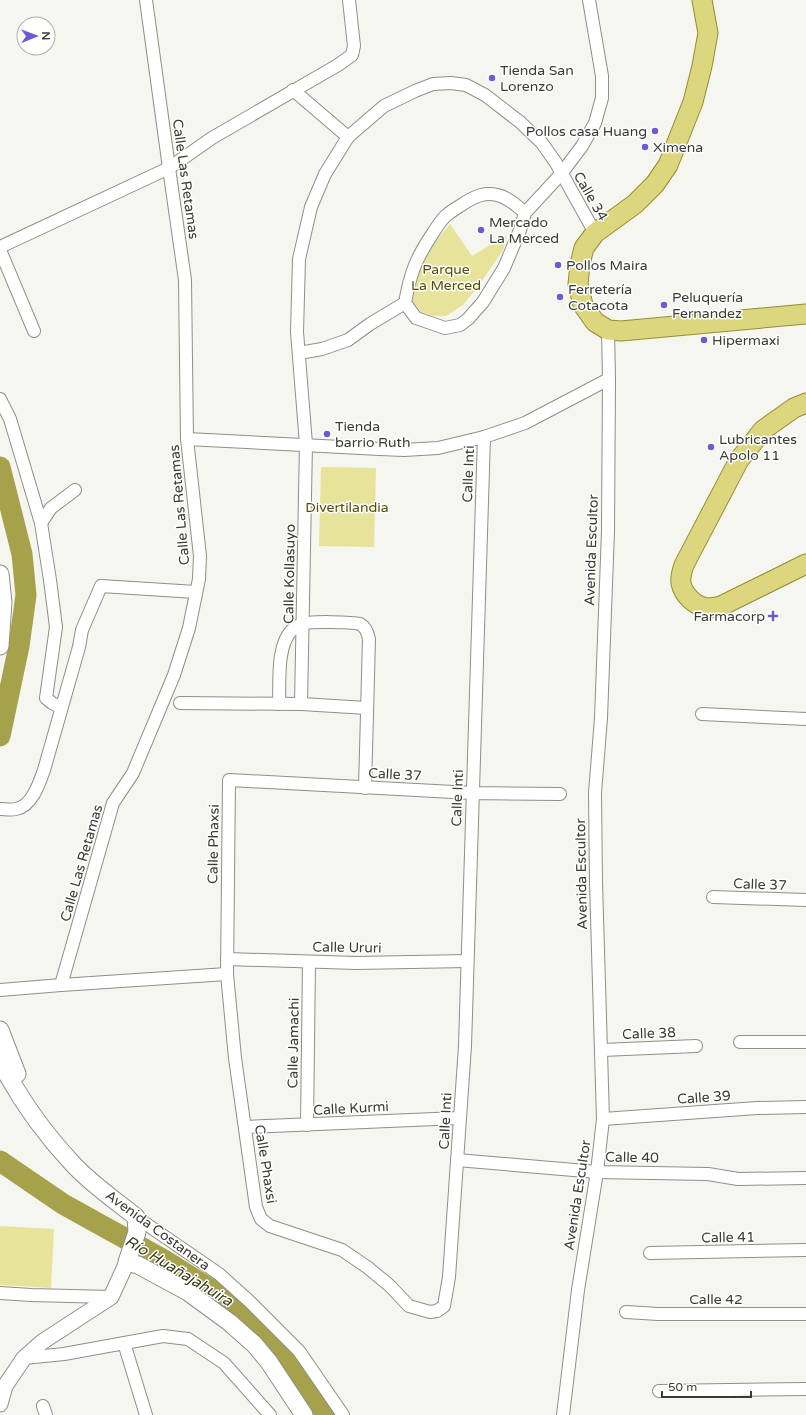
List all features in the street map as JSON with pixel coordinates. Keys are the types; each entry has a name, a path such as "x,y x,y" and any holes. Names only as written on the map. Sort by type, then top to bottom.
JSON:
{"main road":[{"path":"702,0 708,33 693,102 668,165 655,184 635,204 595,233 584,248 580,264 578,284 583,305 595,322 608,330 621,331 806,314"},
{"path":"806,403 794,408 764,430 738,460 684,564 681,574 681,585 687,596 695,604 707,608 721,606 806,564"},
{"path":"0,574 3,602 0,646"},
{"name":"Avenida Costanera","path":"0,1030 34,1117"},
{"name":"Avenida Costanera","path":"0,1061 34,1117 73,1164 137,1224"},
{"path":"137,1224 128,1260 188,1292 244,1335 254,1344 269,1362 304,1415"}],"street":[{"name":"Calle Las Retamas","path":"61,985 113,803 133,773 174,675 189,628 199,579 200,556 187,439 185,280 168,168 146,0"},
{"path":"34,331 0,249 168,168 212,138 338,65 352,55 354,46 350,0"},
{"path":"525,213 506,198 497,195 481,194 446,215 428,240 415,263 408,283 405,303 416,318 432,325 445,328 460,325 468,319 483,302 504,268 520,230 525,213 562,174 596,123 602,98 601,69 589,0"},
{"name":"Calle 34","path":"348,137 384,106 415,91 433,84 451,83 466,86 485,95 520,122 542,143 562,174 595,233"},
{"path":"293,90 348,137"},
{"name":"Calle Kollasuyo","path":"301,704 306,444 297,332 299,259 311,207 325,174 348,137"},
{"path":"298,353 322,349 348,340 370,324 405,303"},
{"name":"Avenida Escultor","path":"563,1415 578,1290 604,1119 596,883 595,793 601,718 608,531 608,330"},
{"path":"187,439 404,450 438,448 484,437 525,422 609,378"},
{"path":"0,399 10,419 40,523 56,626 46,698 61,708"},
{"name":"Calle Inti","path":"457,1160 465,1046 484,437"},
{"path":"40,523 51,508 75,490"},
{"path":"0,809 16,809 27,804 44,770 79,647 82,630 101,586 196,592"},
{"path":"279,704 280,665 283,644 292,630 303,623 346,623 361,625 366,629 369,639 365,788"},
{"path":"180,703 301,704 367,708"},
{"path":"702,714 806,719"},
{"name":"Calle 37","path":"229,780 472,793 560,794"},
{"name":"Calle Phaxsi","path":"229,780 226,974 235,1058 256,1207 261,1219 270,1226 342,1250 367,1267 389,1285 409,1306 430,1312 437,1311 444,1306 449,1277 457,1160"},
{"name":"Calle 37","path":"713,897 806,900"},
{"name":"Calle Ururi","path":"227,959 356,963 467,961"},
{"name":"Calle Jamachi","path":"307,1125 309,962"},
{"path":"0,990 226,974"},
{"path":"740,1042 806,1042"},
{"name":"Calle 38","path":"602,1050 696,1046"},
{"name":"Calle 39","path":"604,1119 758,1108 806,1107"},
{"name":"Calle Kurmi","path":"245,1127 459,1118"},
{"name":"Calle 40","path":"457,1160 597,1172 708,1174 738,1179 806,1178"},
{"name":"Avenida Costanera","path":"137,1224 219,1274 249,1301 299,1351 343,1415"},
{"name":"Calle 41","path":"650,1253 806,1250"},
{"path":"0,1404 5,1386 24,1358 42,1342 111,1297 128,1260"},
{"path":"0,1292 31,1295 111,1297"},
{"name":"Calle 42","path":"626,1312 658,1314 806,1314"},
{"path":"24,1358 64,1354 163,1336 188,1339 224,1362 270,1415"},
{"path":"124,1343 146,1415"},
{"path":"659,1391 806,1388"}],"green space":[{"name":"Parque La Merced","path":"450,224 472,256 507,235 503,250 477,288 463,305 446,316 433,316 422,313 412,301 409,289 417,265"},
{"name":"Divertilandia","path":"321,467 376,468 374,547 319,546"},
{"path":"0,1226 54,1229 51,1288 0,1285"}],"waterway":[{"name":"Río Huañajahuira","path":"0,467 22,554 26,595 19,646 0,736"},
{"name":"Río Huañajahuira","path":"0,1161 63,1204 164,1260 242,1309 275,1341 327,1415"}],"place":[{"name":"Tienda San Lorenzo","path":"492,78"},
{"name":"Pollos casa Huang","path":"655,131"},
{"name":"Ximena","path":"645,147"},
{"name":"Mercado La Merced","path":"481,230"},
{"name":"Pollos Maira","path":"558,265"},
{"name":"Ferretería Cotacota","path":"560,297"},
{"name":"Peluquería Fernandez","path":"664,305"},
{"name":"Hipermaxi","path":"704,340"},
{"name":"Tienda barrio Ruth","path":"327,434"},
{"name":"Lubricantes Apolo 11","path":"711,447"},
{"name":"Farmacorp","path":"773,616"}]}
